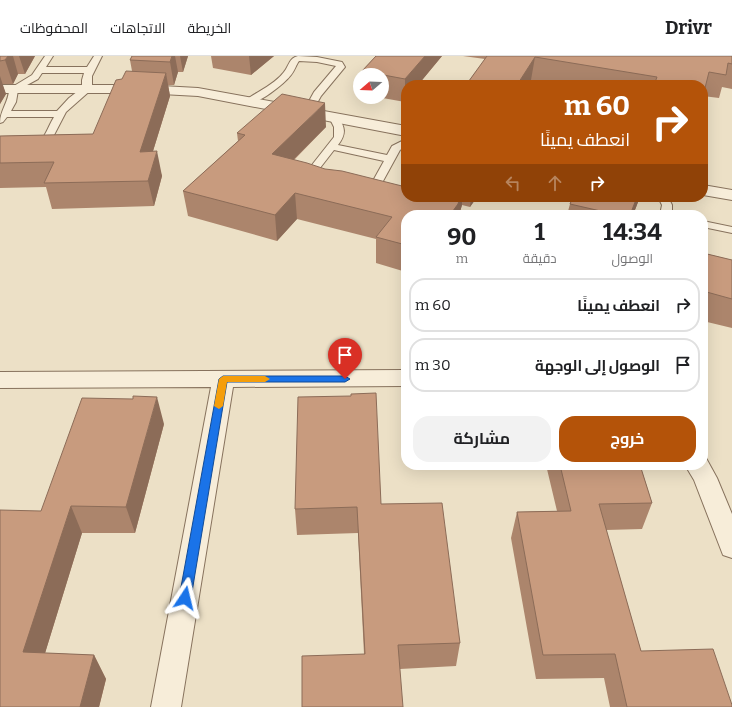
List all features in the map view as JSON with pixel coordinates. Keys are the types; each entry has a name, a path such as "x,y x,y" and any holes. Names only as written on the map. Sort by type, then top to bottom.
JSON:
{"street":[{"path":"7,89 143,89 198,92 401,130"},
{"path":"708,191 732,196"},
{"path":"0,380 401,378"},
{"path":"166,707 223,379"},
{"path":"700,470 705,478 732,547"}],"lane":[{"path":"3,117 12,105 14,97 7,89 30,80 40,70 49,56"},
{"path":"0,147 30,148 42,145 67,105 87,89 85,83 87,76 98,56"},
{"path":"250,101 270,88 288,72 294,60 304,58 339,64 341,67 316,96 308,112"},
{"path":"40,70 90,70"},
{"path":"3,117 60,114"},
{"path":"316,186 307,181 339,137 339,127 334,117"},
{"path":"357,194 364,194 373,190 396,148 401,145"},
{"path":"332,147 390,159"},
{"path":"708,225 732,230"}],"building":[{"path":"0,56 8,56 5,60 0,61"},
{"path":"132,56 172,56 170,62 130,60"},
{"path":"376,56 425,56 405,79 389,76 389,68 365,68"},
{"path":"487,56 732,56 732,64 728,63 726,75 709,72 707,80 656,80 657,77 535,57 520,80 470,80"},
{"path":"126,71 166,73 140,152 157,151 148,181 44,183 54,162 0,163 0,136 93,134 116,80 122,79"},
{"path":"282,94 325,103 272,154 325,169 342,171 401,186 401,202 459,202 458,204 454,210 401,210 401,244 376,237 392,217 295,193 275,215 183,191 245,135 237,133"},
{"path":"571,202 635,202 632,210 596,210 570,204"},
{"path":"708,254 732,260 732,299 708,292"},
{"path":"376,393 381,504 442,503 460,643 398,645 403,707 302,707 302,656 365,654 357,507 295,509 298,397 351,396 351,394"},
{"path":"133,396 157,397 126,507 71,506 23,652 94,655 80,707 0,707 0,510 41,511 82,398 133,399"},
{"path":"561,470 642,470 652,503 599,504 641,651 713,649 732,707 627,707 615,654 543,655 517,512 571,511"}],"slow traffic":[{"path":"219,406 223,379 265,379"}],"route":[{"path":"185,598 223,379 345,379"}]}
